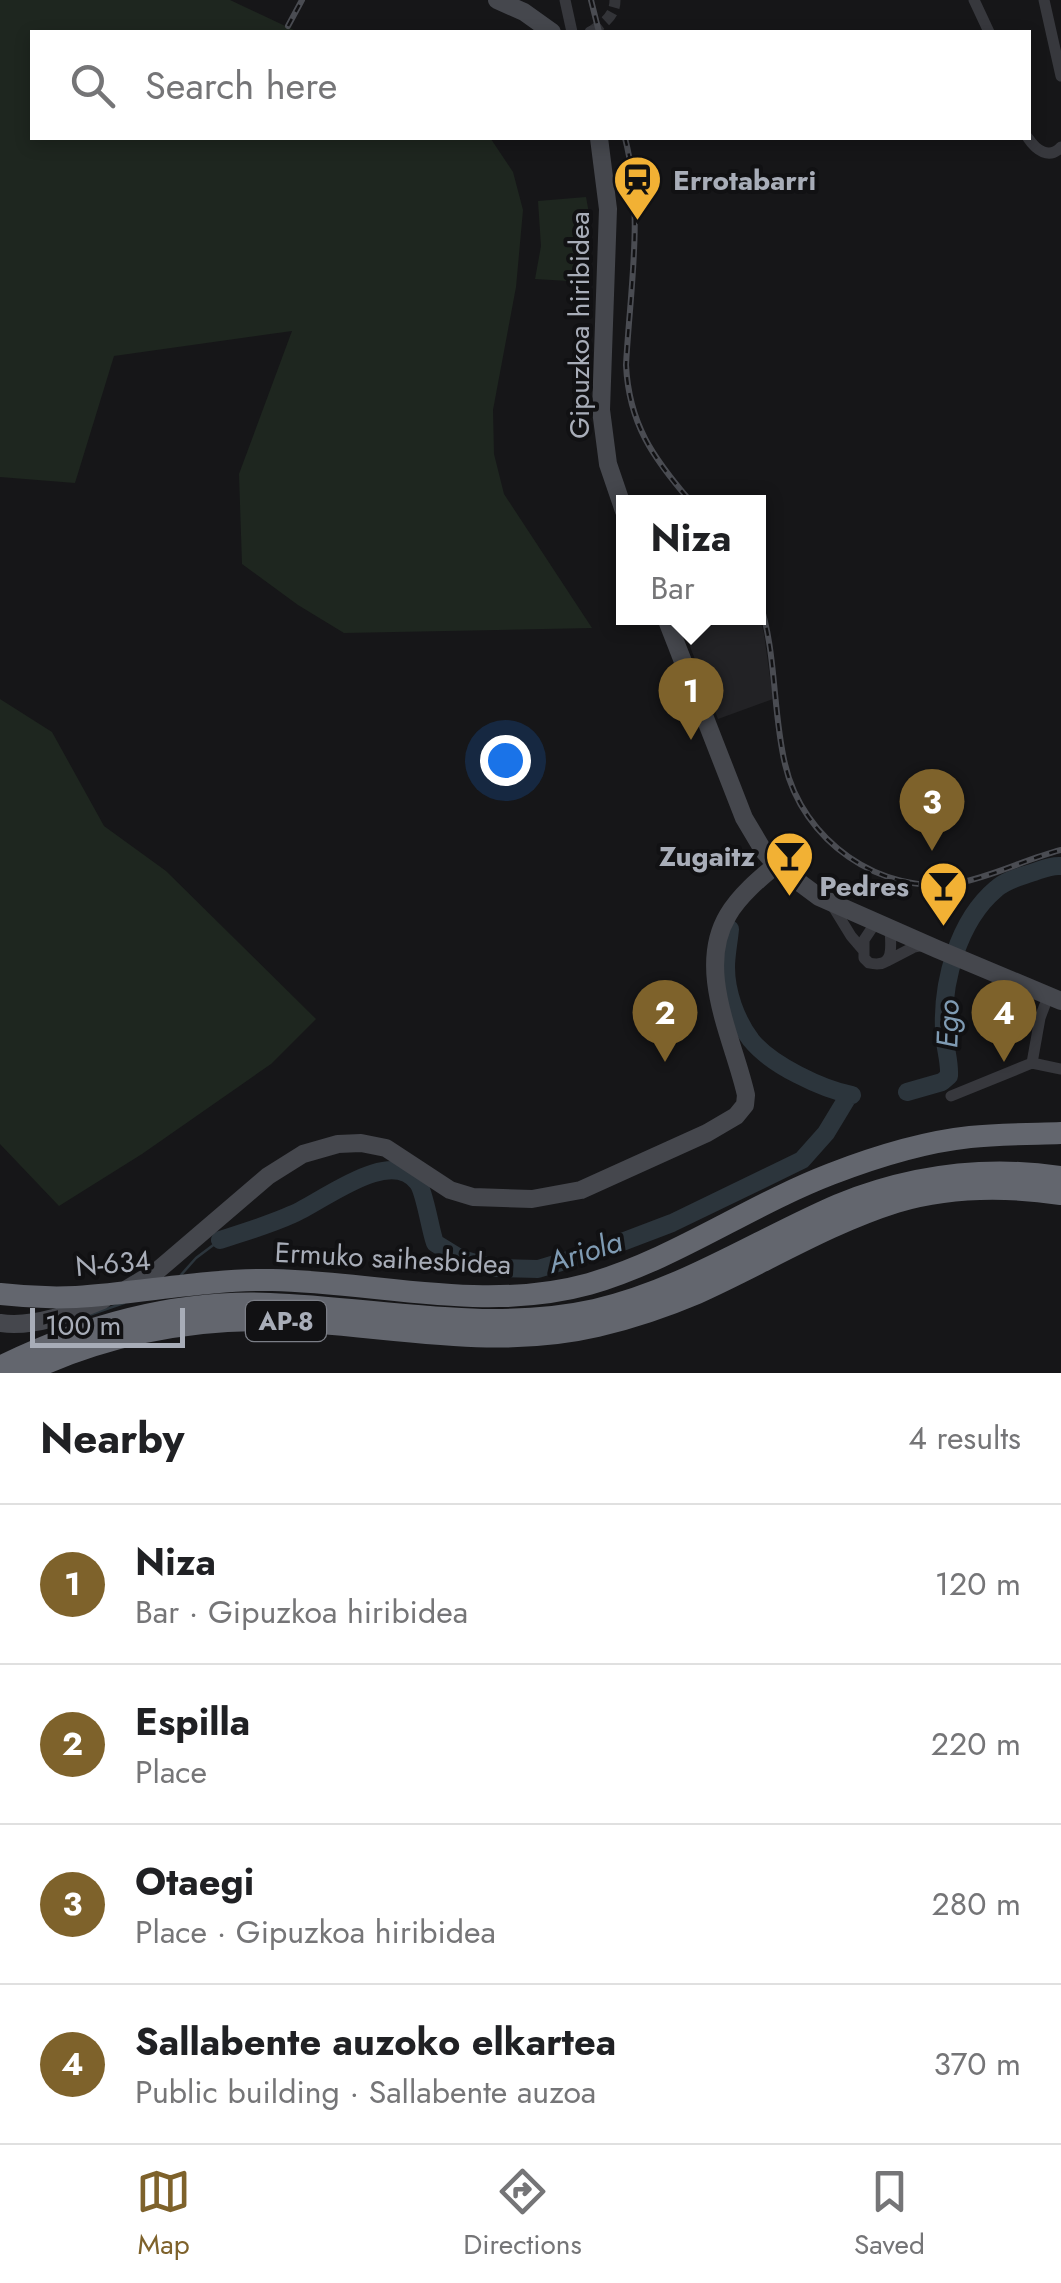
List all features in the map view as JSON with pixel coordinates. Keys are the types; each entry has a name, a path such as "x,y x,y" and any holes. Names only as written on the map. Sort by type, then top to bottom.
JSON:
{"highway":[{"name":"Ermuko saihesbidea","path":"232,1282 272,1280 469,1297 553,1292 625,1272 827,1175 874,1158 969,1137 1061,1133"},
{"name":"AP-8","path":"0,1367 72,1335 183,1308 268,1304 506,1322 596,1310 648,1294 934,1177 971,1172 1061,1177"},
{"name":"AP-8","path":"896,1194 977,1188 1061,1194"},
{"name":"AP-8","path":"24,1373 121,1337 233,1321 324,1324 461,1337 504,1338 568,1332 653,1310 698,1292 841,1213"},
{"name":"N-634","path":"0,1294 72,1297 232,1282"}],"street":[{"path":"497,0 550,30"},
{"path":"565,0 572,30"},
{"path":"974,0 988,30"},
{"path":"1044,0 1061,76"},
{"name":"Gipuzkoa hiribidea","path":"599,140 608,210 602,410 608,464 619,495"},
{"path":"1029,140 1046,153 1061,147"},
{"path":"669,625 744,818 763,850 791,878 830,902 1055,997 1040,1018 1032,1063"},
{"path":"0,1323 25,1324 61,1316 125,1291 157,1271 284,1164 338,1144 386,1148 450,1190 473,1197 532,1200 581,1190 736,1116 745,1105 746,1095 718,993 718,938 729,912 776,864"},
{"path":"830,902 863,950"},
{"path":"883,925 864,940 868,964 882,964 914,946 934,948"},
{"path":"883,925 891,947 887,961"},
{"path":"950,1096 1032,1063 1061,1068"}],"shaded area":[{"path":"0,0 230,0 294,30 30,30 30,140 492,140 513,172 523,210 516,287 493,410 494,454 504,494 592,628 344,633 242,564 239,474 292,331 114,356 75,483 0,477"},
{"path":"586,197 590,219 585,282 535,279 541,246 538,201"},
{"path":"682,625 762,625 773,699 718,719"},
{"path":"0,699 52,732 104,826 166,871 316,1019 271,1064 59,1206 0,1144"}],"waterway":[{"name":"Ego","path":"907,1092 942,1082 949,1076 944,1030 946,992 955,954 972,918 1004,883 1061,866"},
{"name":"Ego","path":"730,929 728,986 736,1015 751,1040 798,1075 852,1095"},
{"name":"Ariola","path":"220,1240 293,1214 356,1180 391,1170 406,1173 418,1183 435,1243 461,1259 494,1268 538,1269 672,1223 802,1160 826,1133 849,1095"},
{"path":"180,1276 220,1240"},
{"path":"89,1315 124,1303"}],"tunnel":[{"path":"593,30 611,15 615,0"}],"railway":[{"path":"288,26 302,0"},
{"path":"591,0 598,30"},
{"path":"625,140 635,222 628,386 645,439 685,495"},
{"path":"766,625 781,743 794,791 808,816 849,857 900,881 929,885 971,880 1061,850"}],"place":[{"name":"Errotabarri","path":"638,222"},
{"name":"Niza","path":"691,740"},
{"name":"Otaegi","path":"932,851"},
{"name":"Zugaitz","path":"790,898"},
{"name":"Pedres","path":"944,928"},
{"name":"Espilla","path":"665,1062"},
{"name":"Sallabente auzoko elkartea","path":"1004,1062"}]}
